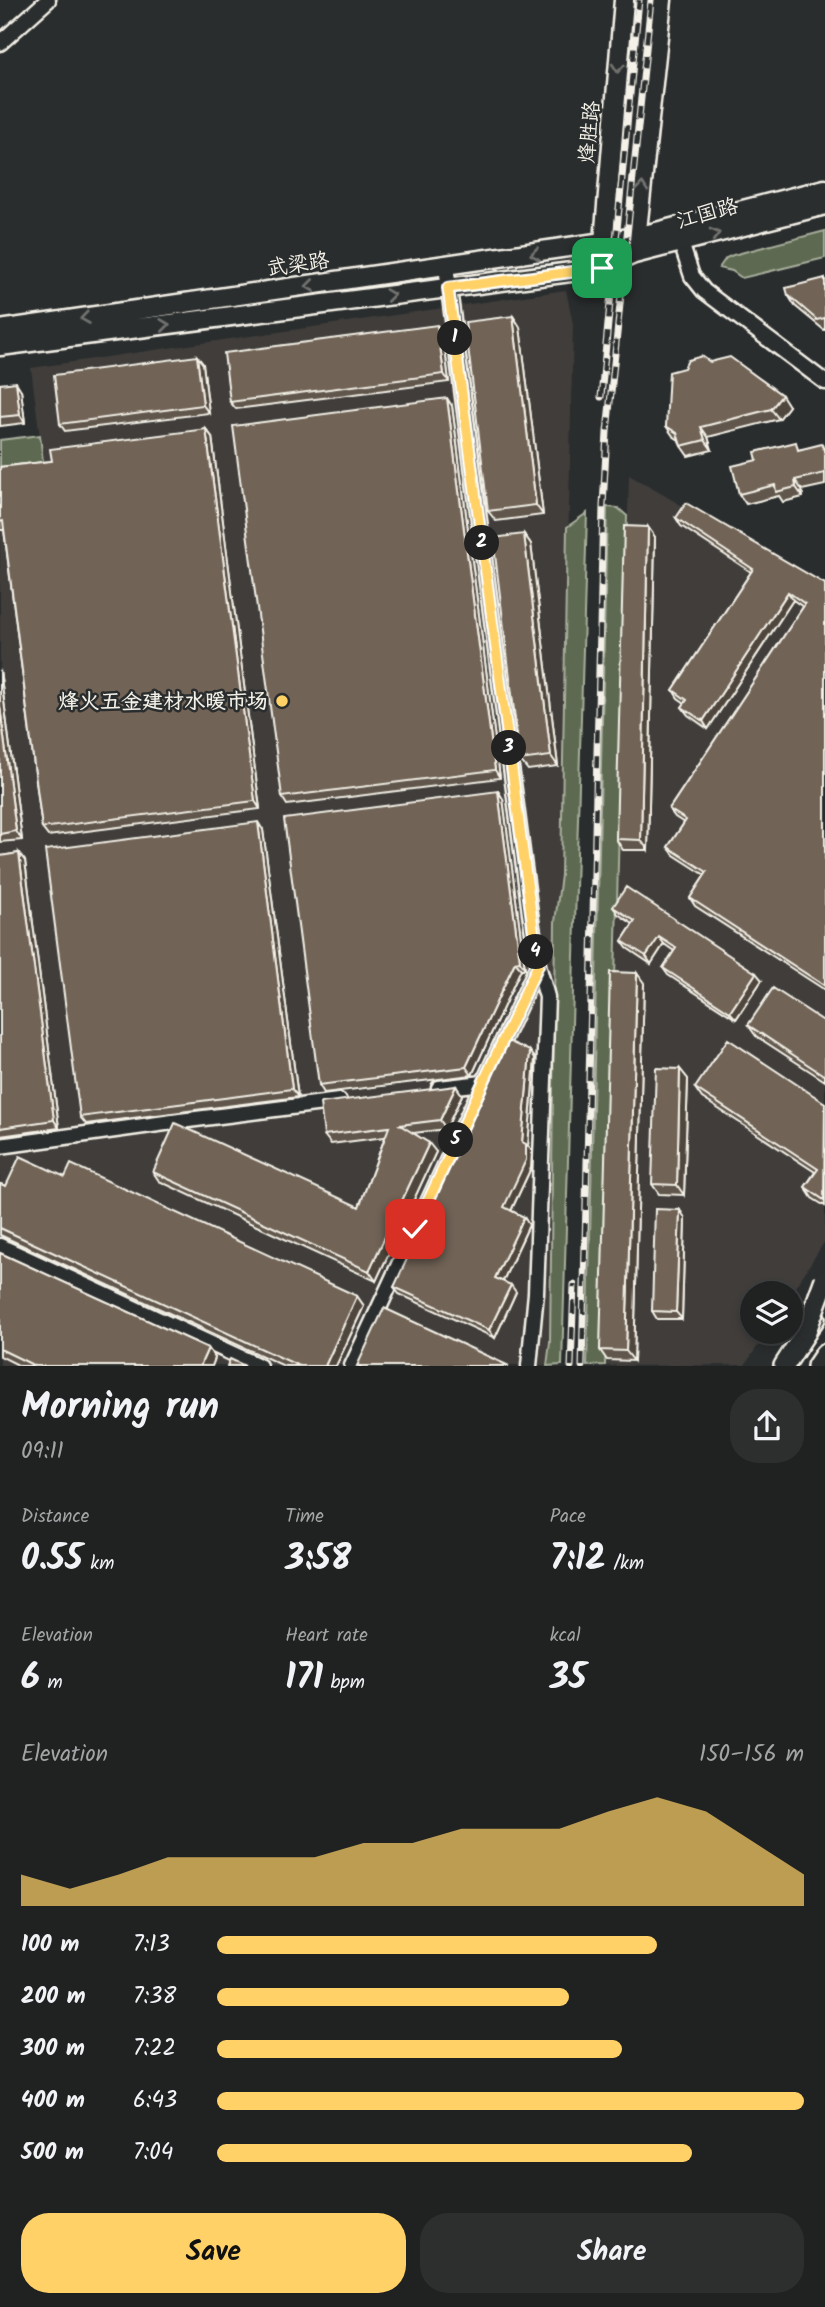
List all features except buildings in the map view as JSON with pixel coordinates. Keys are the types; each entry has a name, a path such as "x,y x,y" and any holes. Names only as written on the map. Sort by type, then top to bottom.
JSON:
{"highway":[{"path":"806,1331 825,1279"},
{"path":"784,1366 825,1302"},
{"path":"821,1365 825,1354"}],"main road":[{"name":"烽胜路","path":"602,268 624,0"},
{"path":"635,246 662,0"},
{"name":"江国路","path":"602,268 635,246 825,189"},
{"name":"江国路","path":"603,242 635,246 681,243 825,205"},
{"name":"武梁路","path":"0,330 603,242"},
{"name":"武梁路","path":"0,346 602,268"},
{"path":"775,1366 825,1291"}],"street":[{"path":"0,43 48,0"},
{"path":"681,243 692,276 705,291 825,382"},
{"path":"446,266 538,965 547,997 536,1293 530,1366"},
{"path":"352,1366 538,965"},
{"path":"428,1090 483,1083"},
{"path":"0,1146 360,1099"},
{"path":"0,1247 229,1359 259,1366"}],"shaded area":[{"name":"烽火五金建材水暖市场","path":"566,290 573,324 561,875 555,922 550,1342 547,1365 0,1365 0,498 47,492 31,368"},
{"path":"629,475 825,588 825,1241 799,1281 740,1281 740,1344 759,1344 745,1365 605,1366"}],"green space":[{"path":"825,231 825,258 742,278 732,271 719,268 726,258 733,255"},
{"path":"40,435 44,471 0,476 0,440"},
{"path":"607,507 618,508 627,516 605,1365 587,1366"},
{"path":"587,513 562,1365 547,1366 550,1342 555,922 561,875 567,527"}],"railway":[{"path":"601,397 639,0"},
{"path":"582,1366 603,506 607,432 651,0"},
{"path":"571,1366 574,1285"}],"place":[{"name":"烽火五金建材水暖市场","path":"282,701"}],"route":[{"path":"415,1229 538,965 448,288 602,268"}]}
